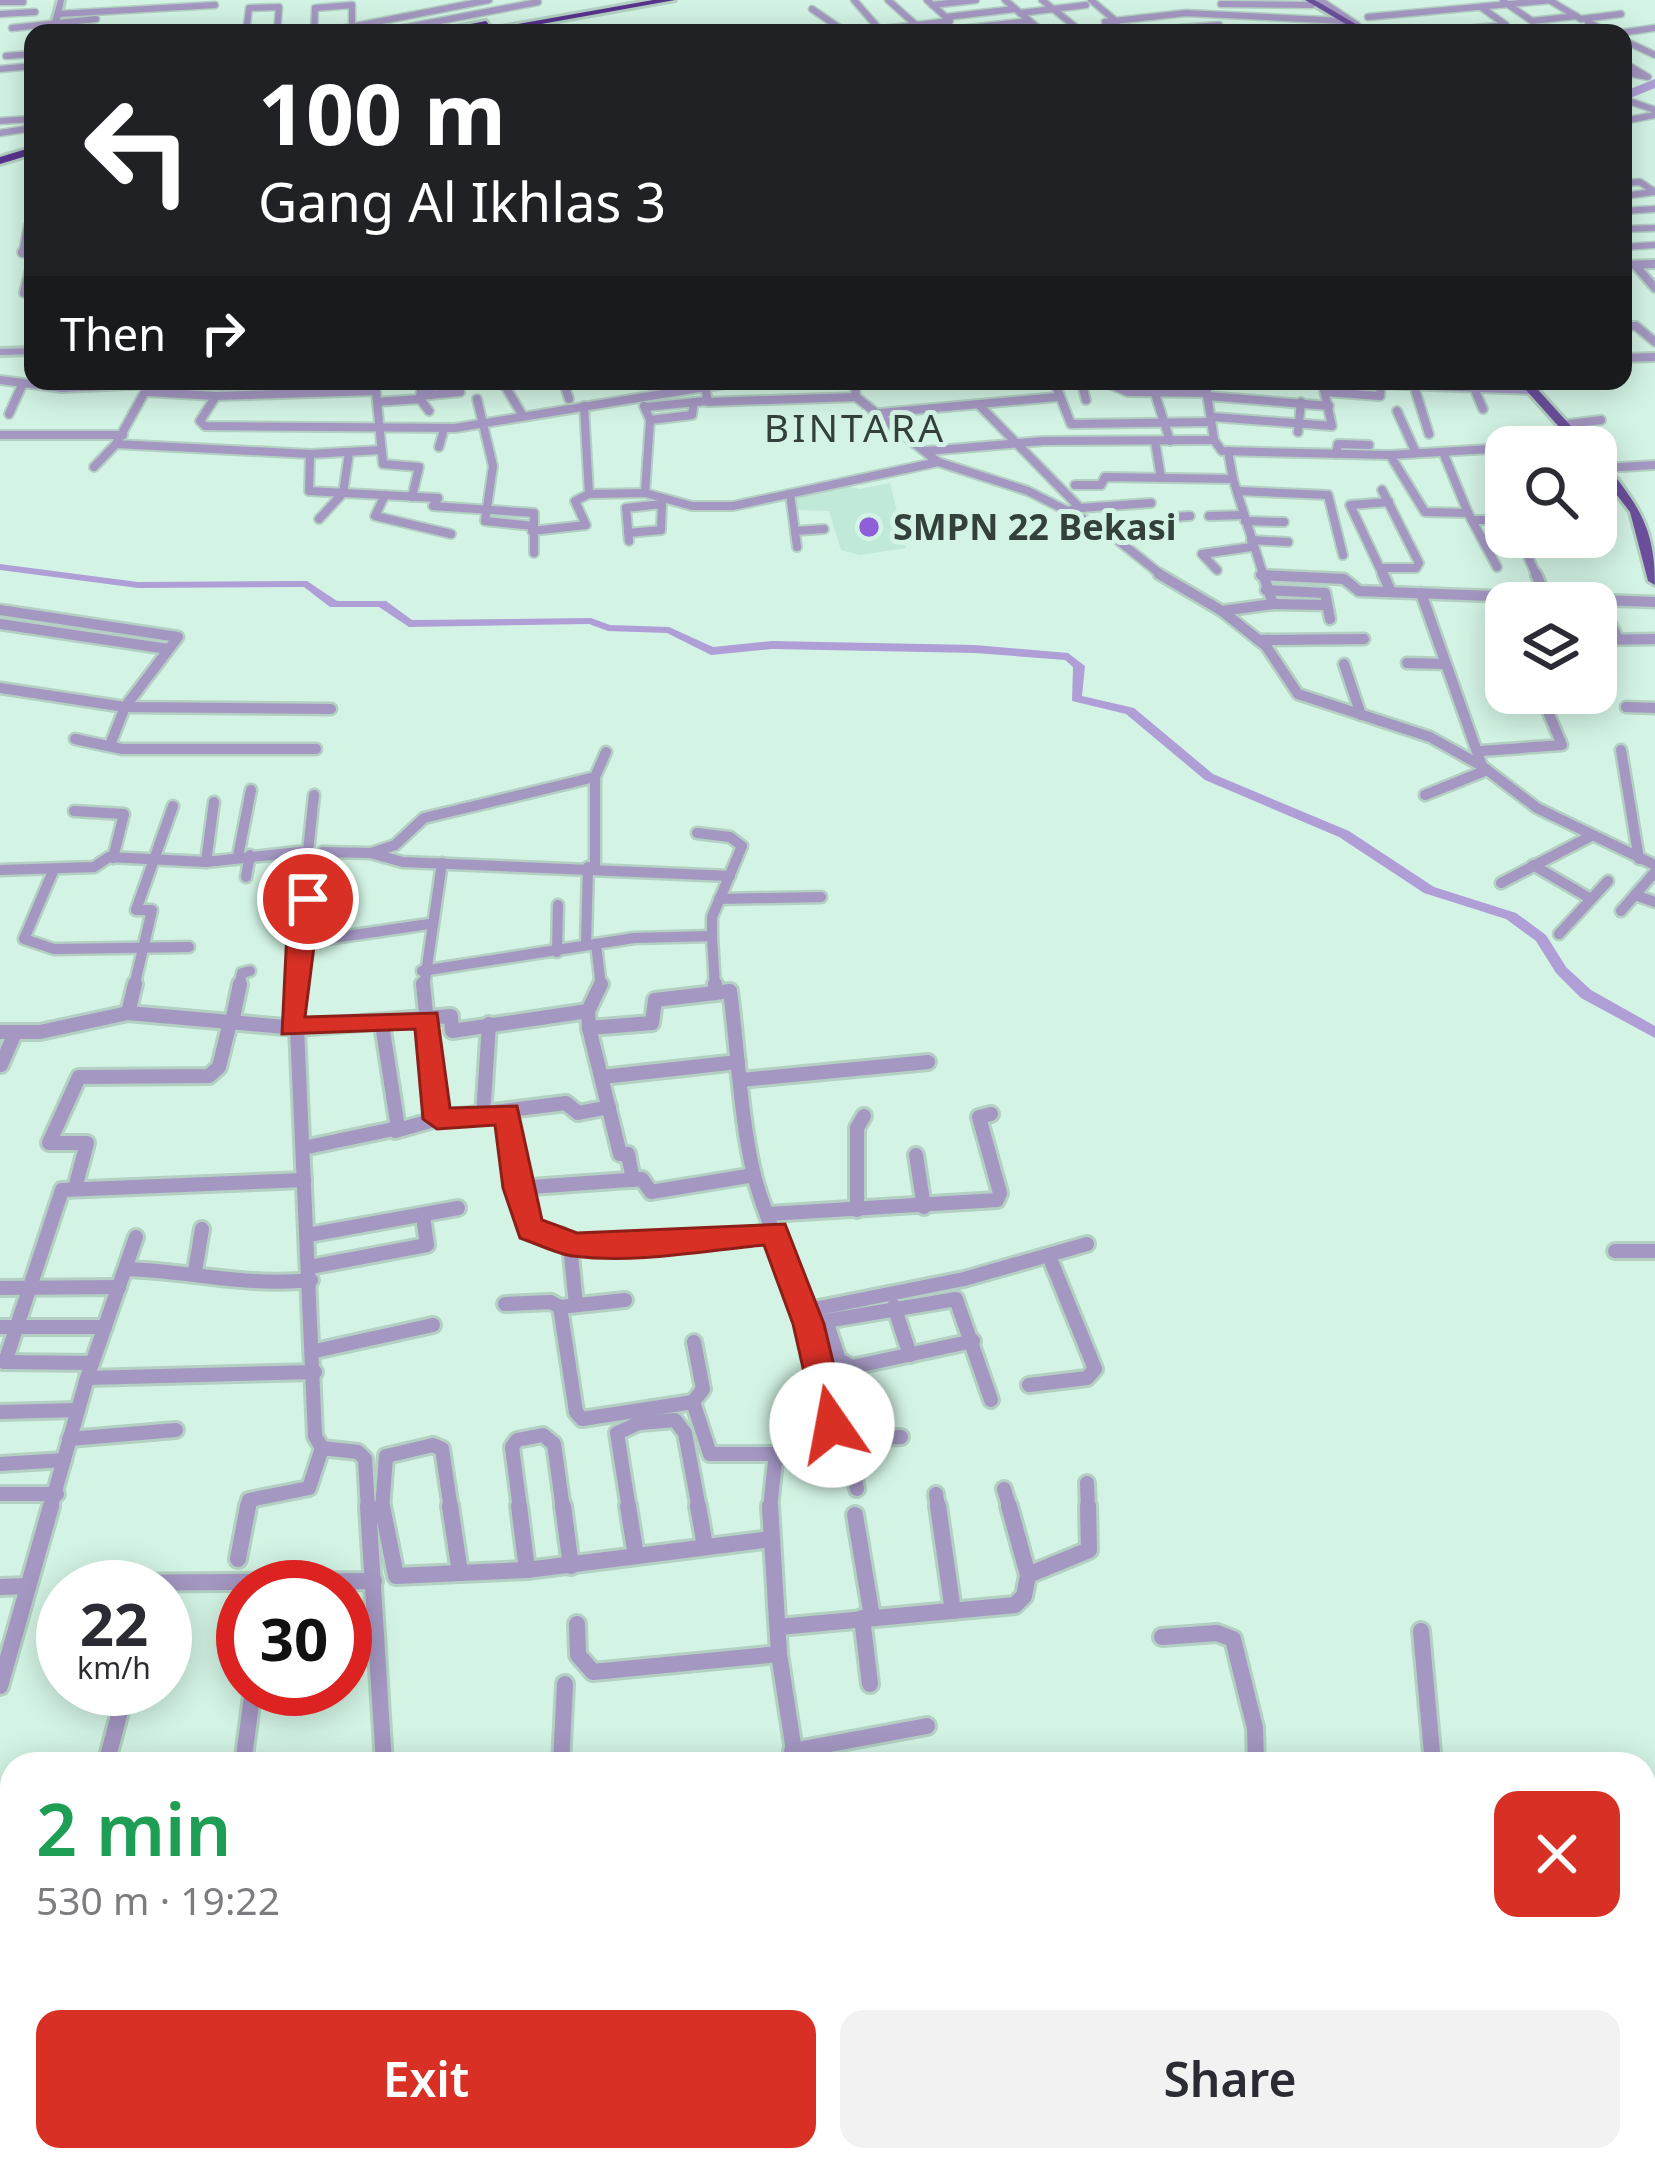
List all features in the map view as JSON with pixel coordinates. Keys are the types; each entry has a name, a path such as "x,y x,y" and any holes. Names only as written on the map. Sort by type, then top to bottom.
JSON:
{"highway":[{"path":"492,24 632,0"},
{"path":"527,24 670,0"}],"main road":[{"path":"1314,2 1354,24"},
{"path":"1531,390 1562,425"},
{"path":"1617,487 1636,512 1655,581"}],"street":[{"path":"56,24 61,0"},
{"path":"388,0 390,19"},
{"path":"424,0 426,11"},
{"path":"363,24 489,0"},
{"path":"420,24 536,0"},
{"path":"854,0 876,24"},
{"path":"888,0 915,24"},
{"path":"930,3 976,0"},
{"path":"1005,0 1033,24"},
{"path":"1042,0 1072,24"},
{"path":"1382,24 1504,1 1551,0 1576,16"},
{"path":"1504,1 1532,21 1620,15 1606,0"},
{"path":"921,24 1088,1 1116,24"},
{"path":"0,2 23,2"},
{"path":"1221,21 1222,2 1314,2 1358,24"},
{"path":"930,3 954,24"},
{"path":"58,14 143,14 154,5 215,5"},
{"path":"247,24 249,8 272,5 279,8 278,24"},
{"path":"317,24 318,6 352,5 352,24"},
{"path":"1481,8 1502,24"},
{"path":"812,9 838,24"},
{"path":"1142,10 1153,16"},
{"path":"1111,21 1193,10 1221,21 1250,24"},
{"path":"0,14 35,12"},
{"path":"14,13 10,25 24,27"},
{"path":"1621,18 1655,30"},
{"path":"1199,24 1238,19 1344,21"},
{"path":"81,24 96,20"},
{"path":"1003,24 1029,21"},
{"path":"1588,22 1592,24"},
{"path":"1632,33 1644,29"},
{"path":"6,56 24,55"},
{"path":"1632,65 1648,77 1632,74"},
{"path":"1634,265 1655,264"},
{"path":"1634,265 1655,288"},
{"path":"0,380 23,382 9,414"},
{"path":"94,467 119,440 148,390"},
{"path":"179,390 308,396 349,390"},
{"path":"308,396 310,390"},
{"path":"376,390 384,465 419,467 412,497"},
{"path":"421,390 420,398 429,411"},
{"path":"377,403 461,390"},
{"path":"507,390 523,416"},
{"path":"566,390 569,399"},
{"path":"216,395 201,424 444,429 486,426 686,390"},
{"path":"705,390 706,401"},
{"path":"735,390 738,401"},
{"path":"855,390 856,397"},
{"path":"1056,390 1071,424 1212,420 1298,428 1332,426 1325,392 1380,396 1380,390"},
{"path":"1083,390 1086,400"},
{"path":"1123,390 1329,406"},
{"path":"1153,390 1170,441"},
{"path":"1206,390 1214,440 1222,452 1390,454 1485,449"},
{"path":"1415,390 1429,434"},
{"path":"1475,390 1483,409"},
{"path":"646,493 642,458 650,420 645,407 856,397 938,462 1074,509 1155,572 1222,611 1258,640 1298,694 1430,737 1485,768 1538,808 1655,868 1621,911"},
{"path":"880,413 1057,397"},
{"path":"478,399 493,466 485,522 532,529 585,527 575,501 589,494 646,493 662,502"},
{"path":"1298,428 1301,402"},
{"path":"650,420 692,415 694,403"},
{"path":"980,405 1003,443 1039,465 1074,509"},
{"path":"584,406 589,494"},
{"path":"1397,411 1416,453"},
{"path":"535,414 535,428"},
{"path":"1562,425 1601,420"},
{"path":"440,446 444,429"},
{"path":"0,435 310,454 381,450"},
{"path":"927,451 1003,443 1214,440"},
{"path":"1155,441 1162,478"},
{"path":"1336,454 1338,444 1370,445"},
{"path":"1228,451 1251,544 1273,604"},
{"path":"1443,452 1496,567"},
{"path":"320,519 343,493 350,453"},
{"path":"310,454 309,491 439,496 433,506 488,509"},
{"path":"1390,454 1425,512 1485,518"},
{"path":"662,502 661,530 629,537 627,506 662,502 737,507 821,484 899,475 938,462"},
{"path":"1617,464 1655,465"},
{"path":"1076,485 1102,485 1105,476 1233,478"},
{"path":"1382,490 1419,563 1416,568 1383,568"},
{"path":"1238,491 1328,495 1343,555"},
{"path":"790,494 797,547"},
{"path":"385,495 375,516 452,534"},
{"path":"1389,502 1351,505 1391,592"},
{"path":"1074,509 1151,503"},
{"path":"1209,515 1284,522"},
{"path":"1105,530 1171,525 1174,517 1190,516"},
{"path":"532,529 534,553"},
{"path":"795,531 824,529"},
{"path":"1217,570 1202,554 1288,542"},
{"path":"1262,574 1344,579 1359,591 1485,598"},
{"path":"1266,590 1324,592 1330,586 1352,584"},
{"path":"1324,592 1330,619"},
{"path":"1421,593 1485,768"},
{"path":"1617,601 1655,602"},
{"path":"1222,611 1273,604 1327,605"},
{"path":"0,610 178,637 124,707 110,745"},
{"path":"0,624 168,650"},
{"path":"1258,640 1364,639"},
{"path":"1618,640 1655,639"},
{"path":"1407,663 1446,664"},
{"path":"1344,664 1361,715"},
{"path":"0,688 124,707 331,709"},
{"path":"1627,707 1655,709"},
{"path":"1481,752 1562,745 1549,714"},
{"path":"75,739 110,745 316,749"},
{"path":"1621,750 1640,859"},
{"path":"605,752 596,778 592,867 591,944 601,988 588,1011 589,1028 620,1154 628,1154 633,1180"},
{"path":"1425,795 1485,768"},
{"path":"370,854 394,845 424,818 596,778"},
{"path":"246,878 251,790"},
{"path":"0,871 94,867 98,860 113,858 206,862 308,851 314,795"},
{"path":"206,862 214,802"},
{"path":"128,1013 152,910 136,910 173,806"},
{"path":"74,811 124,814 113,858"},
{"path":"698,832 740,841 708,936 715,993"},
{"path":"1501,883 1591,836"},
{"path":"323,852 370,854 395,862 514,863 545,870 592,867 730,876"},
{"path":"437,1119 422,970 442,863"},
{"path":"1533,865 1592,899"},
{"path":"54,869 24,940 54,950 189,946"},
{"path":"1559,934 1608,881"},
{"path":"1635,895 1655,902"},
{"path":"719,899 821,897"},
{"path":"238,1558 250,1500 309,1487 322,1448 315,1436 315,1351 294,1028 299,943 308,899"},
{"path":"557,952 558,904"},
{"path":"299,943 429,924"},
{"path":"422,970 591,944 708,936"},
{"path":"75,1188 87,1142 49,1143 79,1076 209,1076 219,1067 242,973 250,971"},
{"path":"589,1028 652,1023 655,1000 730,991 754,1175 806,1318 832,1416 829,1432 782,1454 710,1454 694,1402"},
{"path":"1,1065 7,1033 128,1013 294,1028 451,1016 452,1031 588,1011"},
{"path":"382,1024 396,1097 395,1131"},
{"path":"483,1116 489,1024"},
{"path":"602,1077 737,1062"},
{"path":"741,1080 928,1062"},
{"path":"303,1148 437,1119 508,1114 566,1103 578,1113 609,1107"},
{"path":"508,1114 526,1226 561,1235 570,1245 568,1306 579,1417 694,1402 704,1389 694,1342"},
{"path":"769,1214 924,1207 1000,1198 979,1117 991,1114"},
{"path":"857,1210 857,1129 865,1116"},
{"path":"916,1155 924,1207"},
{"path":"518,1188 644,1180 651,1192 754,1175"},
{"path":"304,1180 62,1190 3,1362 90,1371 315,1372"},
{"path":"308,1235 458,1208"},
{"path":"126,1269 194,1271 256,1286 427,1245 423,1216"},
{"path":"194,1271 202,1229"},
{"path":"570,1245 651,1245 775,1232"},
{"path":"0,1686 69,1439 136,1237"},
{"path":"806,1318 1088,1244"},
{"path":"1615,1251 1655,1251"},
{"path":"1029,1385 1087,1378 1095,1369 1048,1256"},
{"path":"0,1288 119,1287"},
{"path":"806,1318 826,1321 956,1298 991,1400"},
{"path":"505,1304 568,1306 626,1300"},
{"path":"894,1306 910,1355"},
{"path":"826,1321 846,1365 973,1341"},
{"path":"315,1351 433,1325"},
{"path":"0,1327 105,1327"},
{"path":"0,1412 78,1410"},
{"path":"636,1556 617,1433 666,1419 685,1433 705,1546"},
{"path":"69,1439 176,1430"},
{"path":"527,1570 512,1448 517,1440 543,1435 554,1444 571,1565"},
{"path":"816,1441 901,1437"},
{"path":"847,1442 857,1489"},
{"path":"460,1576 442,1449 433,1445 386,1456 380,1469 391,1571 404,1577 460,1576 527,1570 771,1539"},
{"path":"322,1448 364,1456 383,1752"},
{"path":"782,1454 770,1474 771,1539 779,1654 793,1752"},
{"path":"0,1464 64,1460"},
{"path":"1028,1575 1089,1550 1087,1483"},
{"path":"779,1627 1015,1605 1024,1596 1028,1575 1004,1489"},
{"path":"0,1494 57,1494"},
{"path":"936,1494 953,1612"},
{"path":"855,1515 870,1684"},
{"path":"0,1587 28,1586"},
{"path":"578,1624 578,1655 593,1672 779,1654"},
{"path":"1421,1631 1432,1752"},
{"path":"1162,1637 1217,1633 1233,1640 1255,1728 1256,1752"},
{"path":"562,1752 565,1684"},
{"path":"109,1752 119,1716"},
{"path":"245,1752 250,1716"},
{"path":"815,1752 927,1726"}],"shaded area":[{"name":"SMPN 22 Bekasi","path":"890,483 906,548 860,555 841,550 829,511 798,510 796,496 838,485 860,489"}],"waterway":[{"path":"1632,93 1655,83"},
{"path":"0,567 138,585 307,584 334,605 382,603 409,624 591,621 608,628 669,630 711,651 772,645 975,649 1068,657 1079,666 1076,698 1130,711 1209,777 1344,834 1429,890 1511,916 1541,938 1561,970 1586,994 1655,1033"}],"place":[{"name":"SMPN 22 Bekasi","path":"869,527"}],"district":[{"name":"BINTARA","path":"855,428"}],"route":[{"path":"308,899 299,931 291,1027 428,1019 437,1119 508,1114 524,1222 530,1230 561,1235 570,1245 651,1245 775,1232 808,1324 832,1425"}]}
